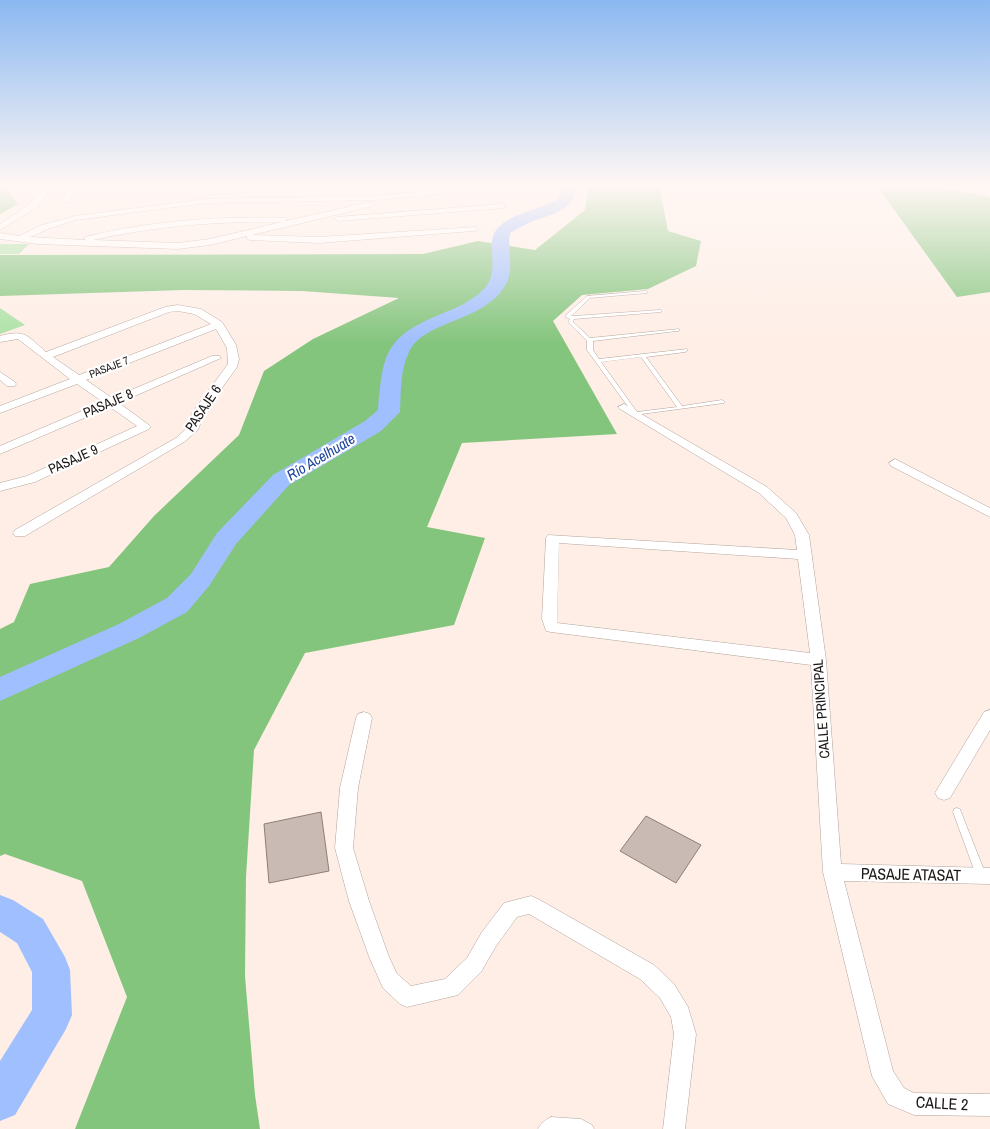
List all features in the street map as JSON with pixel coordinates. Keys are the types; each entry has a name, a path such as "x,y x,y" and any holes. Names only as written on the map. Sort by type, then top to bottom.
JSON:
{"street":[{"path":"11,238 81,243 178,246 225,238"},
{"path":"81,243 93,238"},
{"path":"270,238 319,240 351,238"},
{"path":"45,356 168,309 179,308 194,311 207,315 219,324"},
{"name":"PASAJE 7","path":"0,410 219,324"},
{"name":"PASAJE 6","path":"20,533 180,440 192,430 198,413 235,361 226,332 219,324"},
{"path":"0,338 16,335 22,337 108,402"},
{"name":"PASAJE 8","path":"0,450 108,402 216,358"},
{"path":"0,375 11,384"},
{"name":"PASAJE 9","path":"0,487 31,479 145,427 108,402"},
{"name":"CALLE PRINCIPAL","path":"630,410 763,490 791,516 802,535 818,660 832,872 883,1076 896,1096"},
{"path":"895,463 990,513"},
{"path":"805,555 552,538 549,620 551,627 818,660"},
{"path":"944,793 990,716"},
{"path":"364,718 349,788 344,848 359,901 390,981 407,997 450,988 474,965 489,939 511,909 531,905 647,972 667,991 681,1014 685,1034 674,1129"},
{"name":"PASAJE ATASAT","path":"832,872 985,876"},
{"name":"CALLE 2","path":"896,1096 914,1104 990,1105"}],"lane":[{"path":"645,292 589,297 568,316 573,318 659,312"},
{"path":"573,318 570,322 590,342 590,350 630,410 681,408 722,402"},
{"path":"588,340 677,330"},
{"path":"598,361 685,350"},
{"path":"642,355 681,408"},
{"path":"957,812 985,876"},
{"path":"544,1129 552,1123 581,1125 588,1129"}],"green space":[{"path":"550,238 690,238 701,241 696,266 648,289 582,295 553,321 617,434 462,443 427,527 485,538 454,625 305,653 254,750 246,877 245,976 255,1095 260,1129 75,1129 127,997 82,881 5,854 0,856 0,629 14,622 30,584 109,567 154,516 239,435 264,371 313,339 399,298 302,291 183,290 0,296 0,255 423,254 478,241 535,250"},
{"path":"914,238 990,238 990,292 957,297"},
{"path":"0,244 29,244 19,254 0,254"},
{"path":"0,308 25,325 0,334"}],"building":[{"path":"321,812 329,871 269,883 264,824"},
{"path":"646,816 701,845 676,883 620,851"}],"waterway":[{"name":"Río Acelhuate","path":"0,690 129,631 177,605 200,580 226,539 281,480 373,426 389,412 391,382 395,361 404,343 416,332 469,308 494,289 501,275 502,268 501,238"},
{"name":"Río Acelhuate","path":"0,912 30,931 51,970 52,1015 0,1100"}]}
